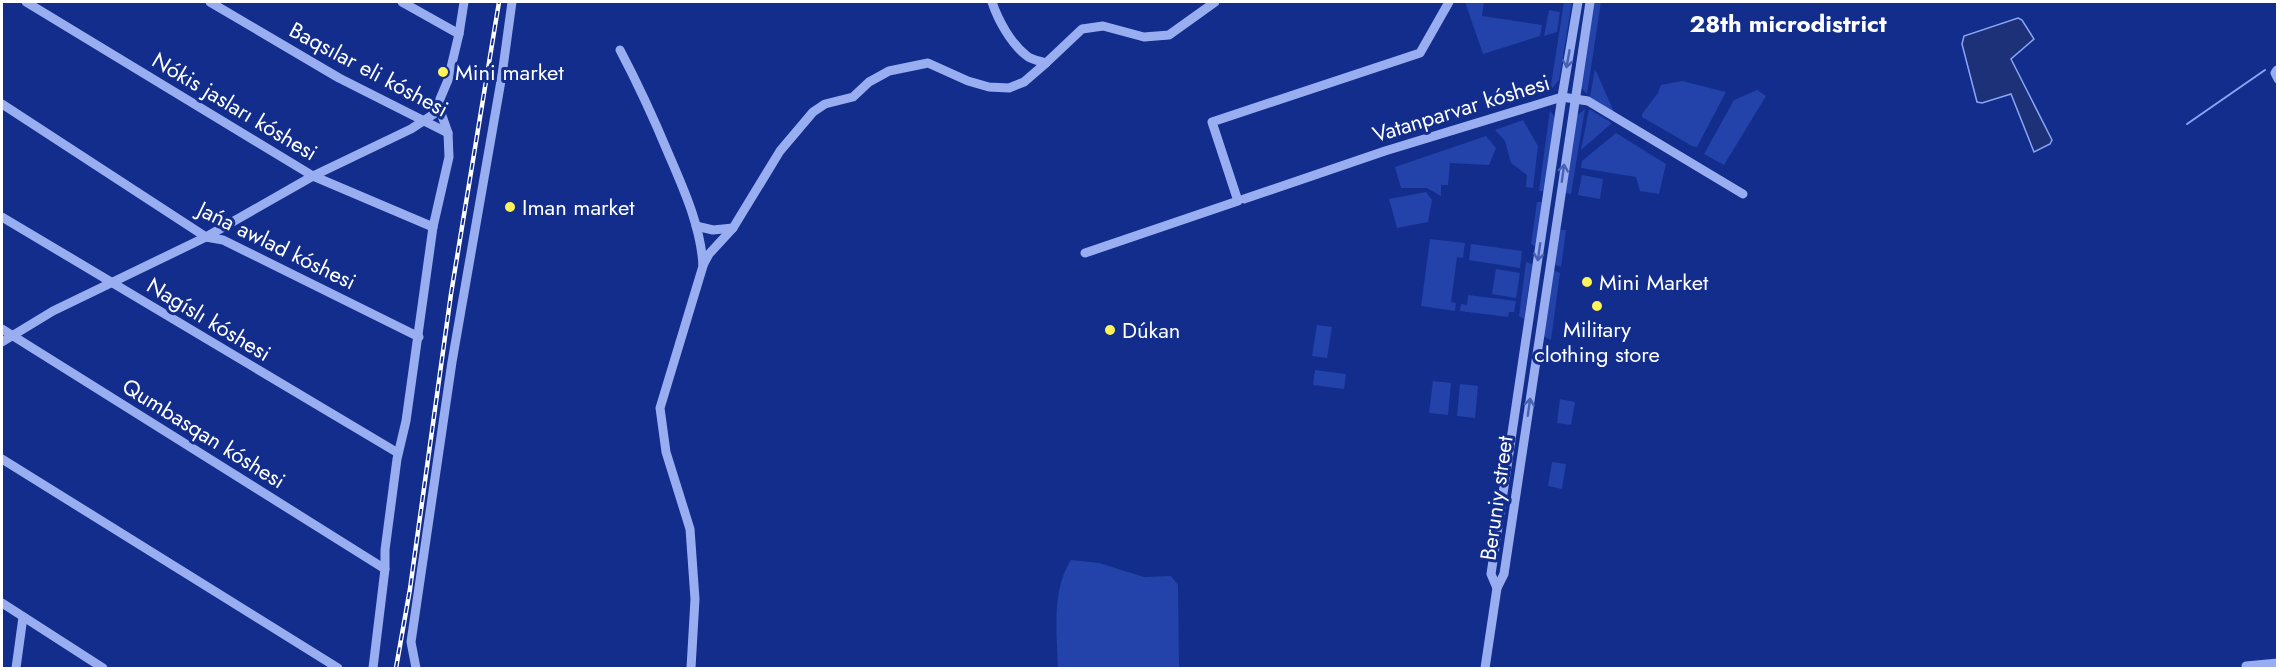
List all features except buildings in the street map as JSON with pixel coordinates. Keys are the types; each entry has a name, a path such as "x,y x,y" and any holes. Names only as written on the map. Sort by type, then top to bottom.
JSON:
{"street":[{"name":"Nókis jasları kóshesi","path":"26,2 312,176 433,226"},
{"name":"Baqsılar eli kóshesi","path":"210,2 339,78 448,133"},
{"path":"402,2 459,34"},
{"path":"373,669 385,569 384,550 398,453 406,421 419,337 433,226 449,157 448,133 440,110 440,99 448,80 464,2"},
{"path":"416,669 411,642 426,537 452,362 502,75 512,2"},
{"path":"992,2 1004,27 1019,48 1029,57 1046,63"},
{"path":"691,669 695,600 690,530 666,452 660,408 703,266 709,254 734,228 780,151 813,112 825,104 853,97 869,82 889,71 928,63 968,81 989,87 1009,88 1024,82 1082,29 1103,26 1144,37 1169,35 1215,2"},
{"path":"1241,200 1212,122 1420,53 1449,2"},
{"name":"Beruniy street","path":"1497,588 1491,574 1578,2"},
{"name":"Beruniy street","path":"1497,588 1504,574 1590,2"},
{"path":"620,50 645,96 681,183 702,246 703,266"},
{"path":"2277,69 2275,73 2277,79"},
{"name":"Vatanparvar kóshesi","path":"1085,253 1385,151 1562,97 1588,101 1743,194"},
{"name":"Jańa awlad kóshesi","path":"2,104 206,237 223,240 419,337"},
{"path":"2,342 53,311 206,237 312,176 411,129 440,110"},
{"name":"Naǵıslı kóshesi","path":"2,217 110,284 398,453"},
{"path":"696,226 713,230 734,228"},
{"name":"Qumbasqan kóshesi","path":"2,329 385,569"},
{"path":"1512,437 1524,438"},
{"path":"2,459 338,669"},
{"path":"1485,669 1497,588"},
{"path":"2,603 103,669"},
{"path":"16,669 22,617"},
{"path":"2246,666 2277,663"}],"shaded area":[{"path":"1465,2 1484,2 1482,16 1542,25 1540,36 1483,54"},
{"path":"1564,2 1572,2 1559,80 1550,91"},
{"path":"1593,2 1601,2 1587,94 1582,89 1580,80"},
{"path":"1549,10 1560,12 1557,32 1544,36"},
{"path":"2018,18 2022,20 2034,39 2011,59 2052,140 2050,144 2034,152 2011,94 1982,103 1977,102 1962,44 1964,36"},
{"path":"1595,69 1614,112 1590,97"},
{"path":"1682,81 1726,92 1697,147 1642,117 1661,85"},
{"path":"1757,90 1766,96 1724,165 1704,154 1734,100"},
{"path":"1585,109 1571,194 1565,193 1575,117"},
{"path":"1589,109 1612,123 1581,150"},
{"path":"1550,110 1555,118 1544,191 1539,191"},
{"path":"1523,120 1538,146 1533,188 1526,187 1527,175 1511,163 1505,141 1495,130"},
{"path":"1616,133 1666,164 1659,194 1640,191 1636,177 1581,168 1582,161"},
{"path":"1486,136 1496,148 1489,165 1450,163 1448,185 1441,185 1441,196 1427,188 1401,188 1395,167"},
{"path":"1582,175 1603,179 1600,199 1578,195"},
{"path":"1426,192 1432,200 1428,222 1397,228 1389,199"},
{"path":"1537,202 1542,202 1536,247 1531,244"},
{"path":"1558,230 1566,230 1561,267 1553,264"},
{"path":"1430,239 1465,243 1463,258 1457,257 1451,302 1456,303 1455,311 1421,306"},
{"path":"1471,244 1522,251 1520,268 1469,260"},
{"path":"1526,262 1532,264 1524,319 1519,316"},
{"path":"1496,269 1520,273 1516,298 1492,294"},
{"path":"1551,269 1560,273 1551,340 1543,336"},
{"path":"1468,295 1516,301 1514,312 1509,312 1508,317 1460,311 1461,304 1467,305"},
{"path":"1317,325 1332,327 1327,358 1312,356"},
{"path":"1315,370 1346,374 1344,389 1313,385"},
{"path":"1433,381 1451,383 1448,415 1429,413"},
{"path":"1460,384 1478,386 1475,418 1457,416"},
{"path":"1560,399 1575,402 1571,425 1557,423"},
{"path":"1552,462 1566,464 1562,489 1548,486"},
{"path":"1071,560 1099,563 1144,577 1171,576 1178,585 1179,668 1058,668 1056,627 1058,599 1060,585"}],"waterway":[{"path":"2187,124 2265,70"}],"railway":[{"path":"396,668 410,589 451,294 499,2"}],"place":[{"name":"Mini market","path":"443,72"},
{"name":"Iman market","path":"510,207"},
{"name":"Mini Market","path":"1587,282"},
{"name":"Military clothing store","path":"1597,306"},
{"name":"Dúkan","path":"1110,330"}],"district":[{"name":"28th microdistrict","path":"1788,24"}]}
